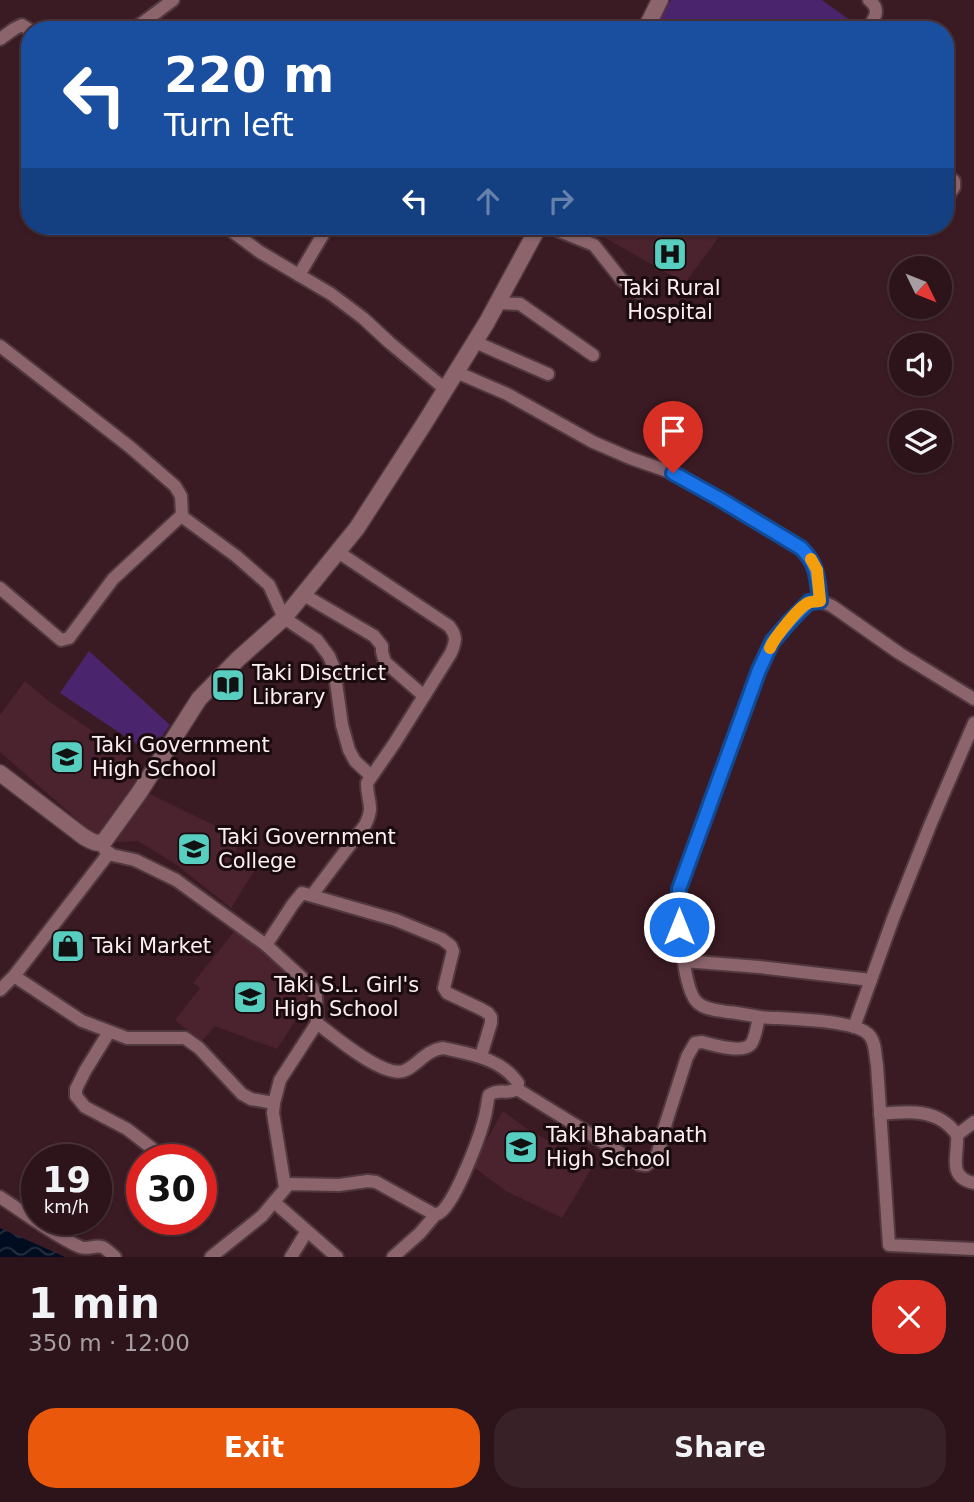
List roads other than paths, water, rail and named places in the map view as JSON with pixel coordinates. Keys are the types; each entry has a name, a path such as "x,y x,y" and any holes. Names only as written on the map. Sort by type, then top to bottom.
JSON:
{"street":[{"path":"146,21 173,0"},
{"path":"650,21 660,0"},
{"path":"869,0 877,10 873,21"},
{"path":"0,39 21,26"},
{"path":"237,235 260,252 331,294 445,389"},
{"path":"299,275 323,235"},
{"path":"1,987 14,976 105,848 199,699 284,618 357,528 475,342 534,235"},
{"path":"569,235 594,245 621,279 639,292"},
{"path":"497,303 520,304 593,355"},
{"path":"475,342 548,374"},
{"path":"0,346 175,486 181,496 182,515 269,585 284,618 317,640 330,656 334,668 342,725 349,750 355,761 371,776"},
{"path":"456,372 507,394 593,442 673,473 801,548 811,558 817,570 820,601"},
{"path":"0,588 61,640 69,638 113,579 182,515"},
{"path":"312,895 365,825 370,815 368,783 371,776 452,653 456,641 455,633 449,626 338,552"},
{"path":"304,595 374,636 382,646 385,662 424,696"},
{"path":"974,699 899,653 832,606 820,601 809,602 772,642 759,670 679,889 679,927 684,961 696,1003 709,1009 759,1017 832,1023 868,1032 873,1041 877,1065 888,1251 974,1249"},
{"path":"854,1027 894,916 974,723"},
{"path":"0,773 84,837 176,880 266,945 312,987 316,996 317,1023 280,1080 274,1103 273,1113 285,1187"},
{"path":"266,945 302,893 396,920 448,943 453,951 444,988 447,993 481,1009 491,1017 481,1056"},
{"path":"684,961 871,979"},
{"path":"14,976 82,1021 127,1038 185,1038 199,1048 242,1094 251,1099 274,1103"},
{"path":"517,1089 639,1164 646,1165 659,1153 664,1129 691,1048 695,1043 702,1042 742,1049 749,1046 759,1017"},
{"path":"317,1023 362,1057 397,1072 406,1070 430,1052 443,1048 481,1056 500,1066 519,1083 512,1093 495,1091 489,1095 470,1161 446,1208 436,1214 420,1233 393,1257"},
{"path":"109,1031 85,1071 76,1089 76,1096 85,1107 127,1129 146,1144"},
{"path":"880,1114 904,1111 929,1114 949,1125 957,1135 956,1166 959,1176 974,1183"},
{"path":"957,1135 974,1122"},
{"path":"211,1257 262,1216 289,1184 339,1185 376,1182 436,1214"},
{"path":"0,1197 80,1247 99,1246 115,1257"},
{"path":"274,1202 337,1257"},
{"path":"291,1257 307,1231"}],"water":[{"path":"0,1228 65,1257 0,1257"}],"place":[{"name":"Taki Rural Hospital","path":"670,254"},
{"name":"Taki Disctrict Library","path":"228,685"},
{"name":"Taki Government High School","path":"67,757"},
{"name":"Taki Government College","path":"194,849"},
{"name":"Taki Market","path":"68,946"},
{"name":"Taki S.L. Girl's High School","path":"250,997"},
{"name":"Taki Bhabanath High School","path":"521,1147"}]}
